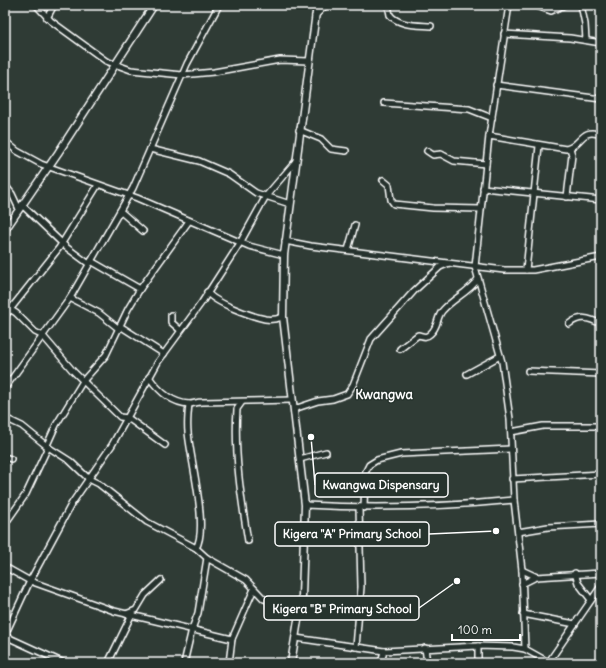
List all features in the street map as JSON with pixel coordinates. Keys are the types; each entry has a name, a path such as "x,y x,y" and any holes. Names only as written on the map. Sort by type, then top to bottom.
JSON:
{"street":[{"path":"36,5 47,18 106,61 116,66 133,70 182,75 222,71 280,60 309,61"},
{"path":"47,18 54,5"},
{"path":"5,230 116,66 154,5"},
{"path":"5,388 70,298 120,211 150,150 182,75 219,5"},
{"path":"291,663 296,638 304,574 305,505 283,316 284,255 317,5"},
{"path":"315,16 326,5"},
{"path":"388,5 390,16 396,20 407,24 431,26"},
{"path":"509,5 489,136 475,267 500,356 507,395 512,479 522,570 525,649"},
{"path":"534,5 552,11 564,5"},
{"path":"581,5 585,24 586,40"},
{"path":"504,34 586,40 601,43"},
{"path":"496,85 601,99"},
{"path":"384,102 469,109 492,118"},
{"path":"300,130 320,139 331,149 346,151"},
{"path":"489,136 522,141 539,146 570,148 587,134 592,133 601,136"},
{"path":"5,141 11,147 41,164 128,196 260,250 284,255"},
{"path":"526,270 539,146"},
{"path":"5,150 11,147"},
{"path":"567,197 572,155 570,148"},
{"path":"150,150 199,160 229,174 256,193 290,204"},
{"path":"427,151 433,155 441,154 454,161 486,164"},
{"path":"64,663 5,635 30,581 68,509 109,450 128,418 149,377 240,242 266,196 296,161"},
{"path":"383,180 389,185 391,200 394,204 433,208 481,209"},
{"path":"5,185 20,207 62,243 90,263 140,289"},
{"path":"5,316 7,308 62,243 98,185"},
{"path":"483,188 601,200"},
{"path":"120,211 143,231"},
{"path":"5,524 26,494 56,425 83,381 106,355 140,289 189,221"},
{"path":"348,250 355,225"},
{"path":"286,241 311,246 475,267 526,270 601,257"},
{"path":"294,409 320,400 333,399 347,394 353,385 370,340 414,292 440,267 448,263"},
{"path":"400,349 418,335 425,337 430,334 436,328 439,315 443,310 460,294 470,289 478,279"},
{"path":"207,292 213,299 255,316 274,319 283,316"},
{"path":"70,298 99,313 164,354"},
{"path":"7,308 21,318 35,332 43,336 83,381 120,417 128,418 165,446"},
{"path":"171,315 171,322 180,330"},
{"path":"569,324 576,319 585,318 601,324"},
{"path":"467,374 500,356"},
{"path":"528,371 601,374"},
{"path":"149,377 159,391 170,398 189,404 202,402 292,400"},
{"path":"242,402 237,409 237,453 241,500 248,541"},
{"path":"189,404 187,431 200,517 200,540 196,548"},
{"path":"5,418 22,426 70,461 89,479 98,484 147,522 196,548 207,558 246,580 264,599 272,603 300,608"},
{"path":"510,432 543,426 601,426"},
{"path":"356,647 361,587 361,508 365,474 369,465 377,460 401,454 511,449"},
{"path":"300,459 326,452"},
{"path":"5,457 11,459"},
{"path":"512,479 601,474"},
{"path":"305,505 361,508 449,506 514,500"},
{"path":"518,532 548,527 601,524"},
{"path":"184,663 192,629 198,613 207,558"},
{"path":"5,567 30,581 101,607 192,629 202,633 232,639"},
{"path":"522,570 538,577"},
{"path":"522,584 528,580 538,577 575,573 601,573"},
{"path":"575,573 578,583 591,600"},
{"path":"108,663 129,615 136,610 145,595 161,580"},
{"path":"296,638 384,651 478,646 513,647 525,649 549,663 601,586"},
{"path":"230,663 232,639 254,589"},
{"path":"524,614 575,624"},
{"path":"478,646 478,663"},
{"path":"426,648 427,663"},
{"path":"380,662 384,651"}],"place":[{"name":"Kwangwa Dispensary","path":"311,437"},
{"name":"Kigera \"A\" Primary School","path":"496,531"},
{"name":"Kigera \"B\" Primary School","path":"457,581"}],"district":[{"name":"Kwangwa","path":"384,394"}]}
